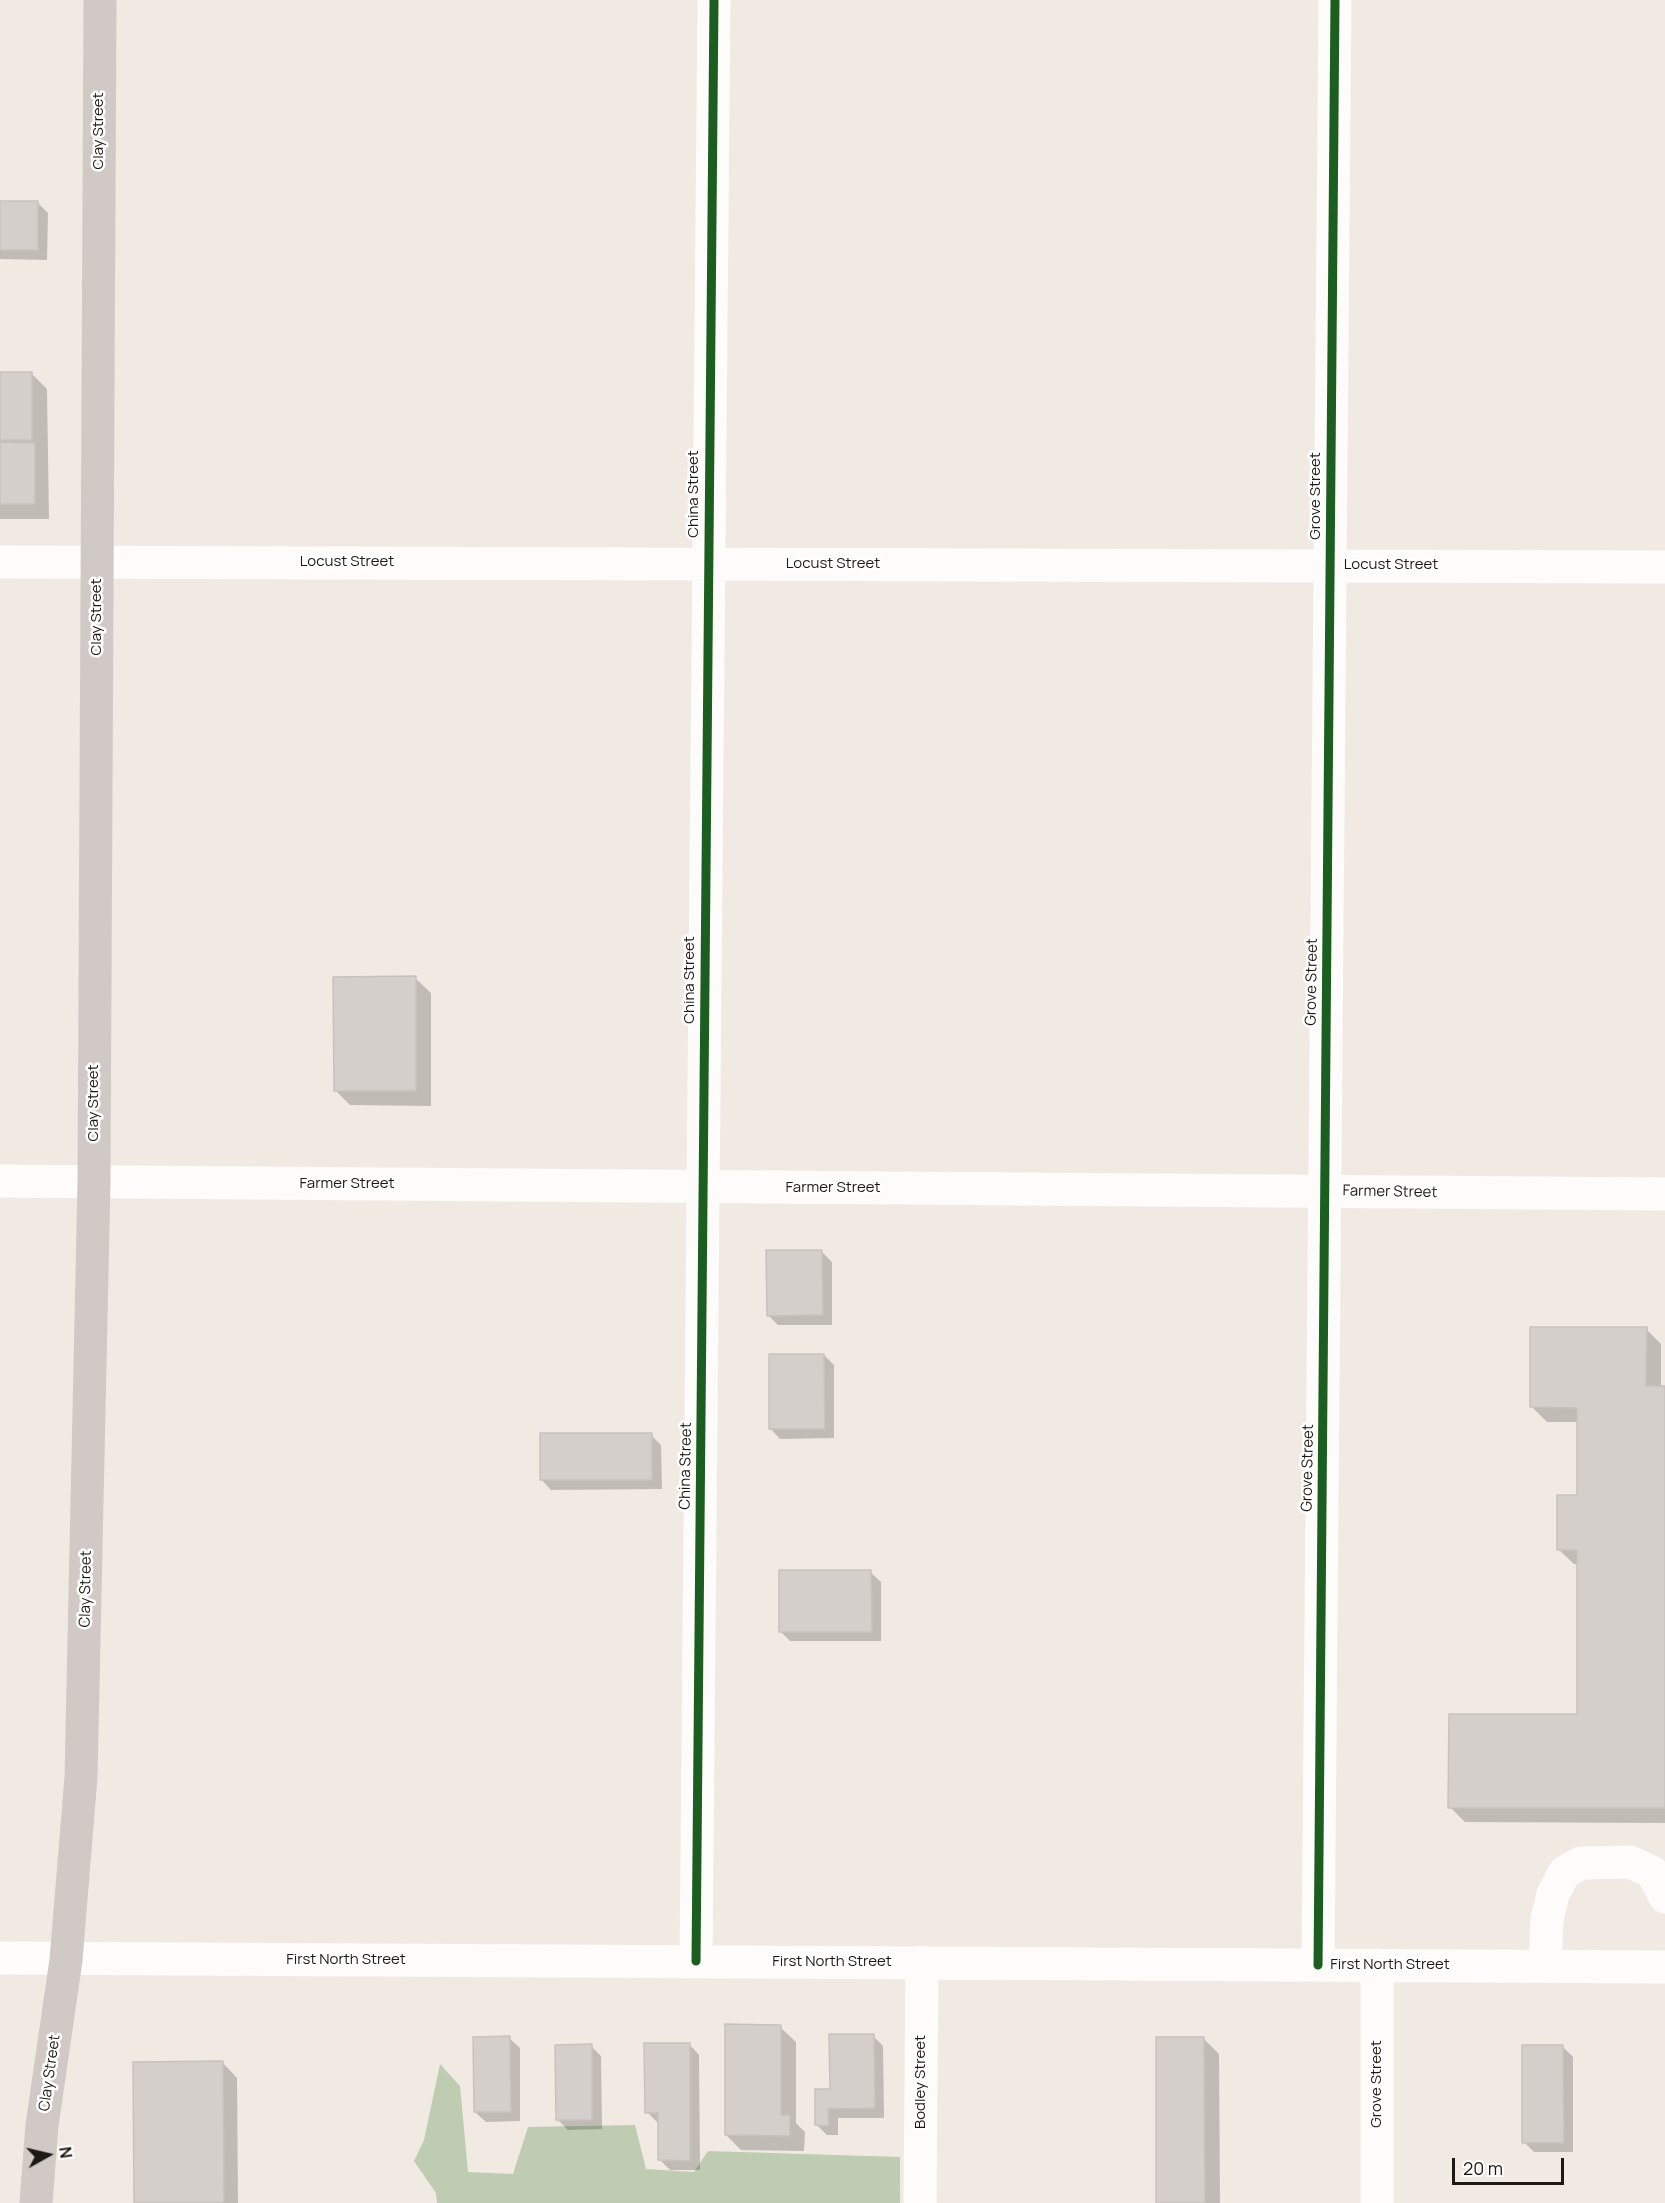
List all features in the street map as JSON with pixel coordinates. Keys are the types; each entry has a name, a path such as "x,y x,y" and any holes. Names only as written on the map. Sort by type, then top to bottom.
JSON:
{"main road":[{"name":"Clay Street","path":"36,2203 42,2125 66,1960 81,1778 94,1182 100,0"}],"street":[{"name":"China Street","path":"696,1961 714,0"},
{"name":"Grove Street","path":"1318,1965 1335,0"},
{"name":"Locust Street","path":"0,562 1665,567"},
{"name":"Farmer Street","path":"0,1181 1665,1194"},
{"path":"1545,1966 1547,1920 1553,1894 1565,1872 1581,1863 1630,1862 1653,1872 1665,1896"},
{"name":"First North Street","path":"0,1958 1665,1967"},
{"name":"Bodley Street","path":"920,2203 922,1962"},
{"name":"Grove Street","path":"1377,1965 1377,2203"}],"green space":[{"path":"440,2064 460,2086 468,2172 513,2174 528,2127 635,2125 646,2169 694,2172 708,2151 900,2157 900,2203 437,2203 436,2193 414,2161 424,2140"}],"building":[{"path":"0,201 38,201 38,250 0,250"},
{"path":"0,372 32,372 32,440 0,440"},
{"path":"0,442 35,443 35,504 0,504"},
{"path":"416,976 416,1091 334,1091 333,977"},
{"path":"766,1250 822,1250 823,1315 767,1316"},
{"path":"1530,1327 1647,1327 1646,1386 1665,1386 1665,1808 1448,1808 1449,1714 1577,1714 1577,1550 1557,1550 1557,1495 1577,1495 1577,1408 1530,1407"},
{"path":"769,1354 824,1354 825,1429 769,1429"},
{"path":"540,1433 652,1433 652,1480 540,1480"},
{"path":"779,1570 871,1570 872,1632 779,1632"},
{"path":"725,2024 781,2025 781,2115 790,2115 790,2136 725,2135"},
{"path":"829,2034 874,2034 875,2108 828,2109 829,2126 815,2125 815,2089 830,2089"},
{"path":"510,2036 511,2112 474,2112 473,2037"},
{"path":"1156,2037 1204,2037 1205,2203 1156,2203"},
{"path":"644,2043 690,2043 690,2161 658,2160 658,2113 645,2113"},
{"path":"592,2044 592,2120 556,2120 555,2045"},
{"path":"1522,2045 1563,2045 1564,2143 1522,2143"},
{"path":"223,2061 224,2203 134,2203 133,2062"}],"cycle path":[{"path":"696,1961 714,0"},
{"path":"1318,1965 1335,0"}]}
